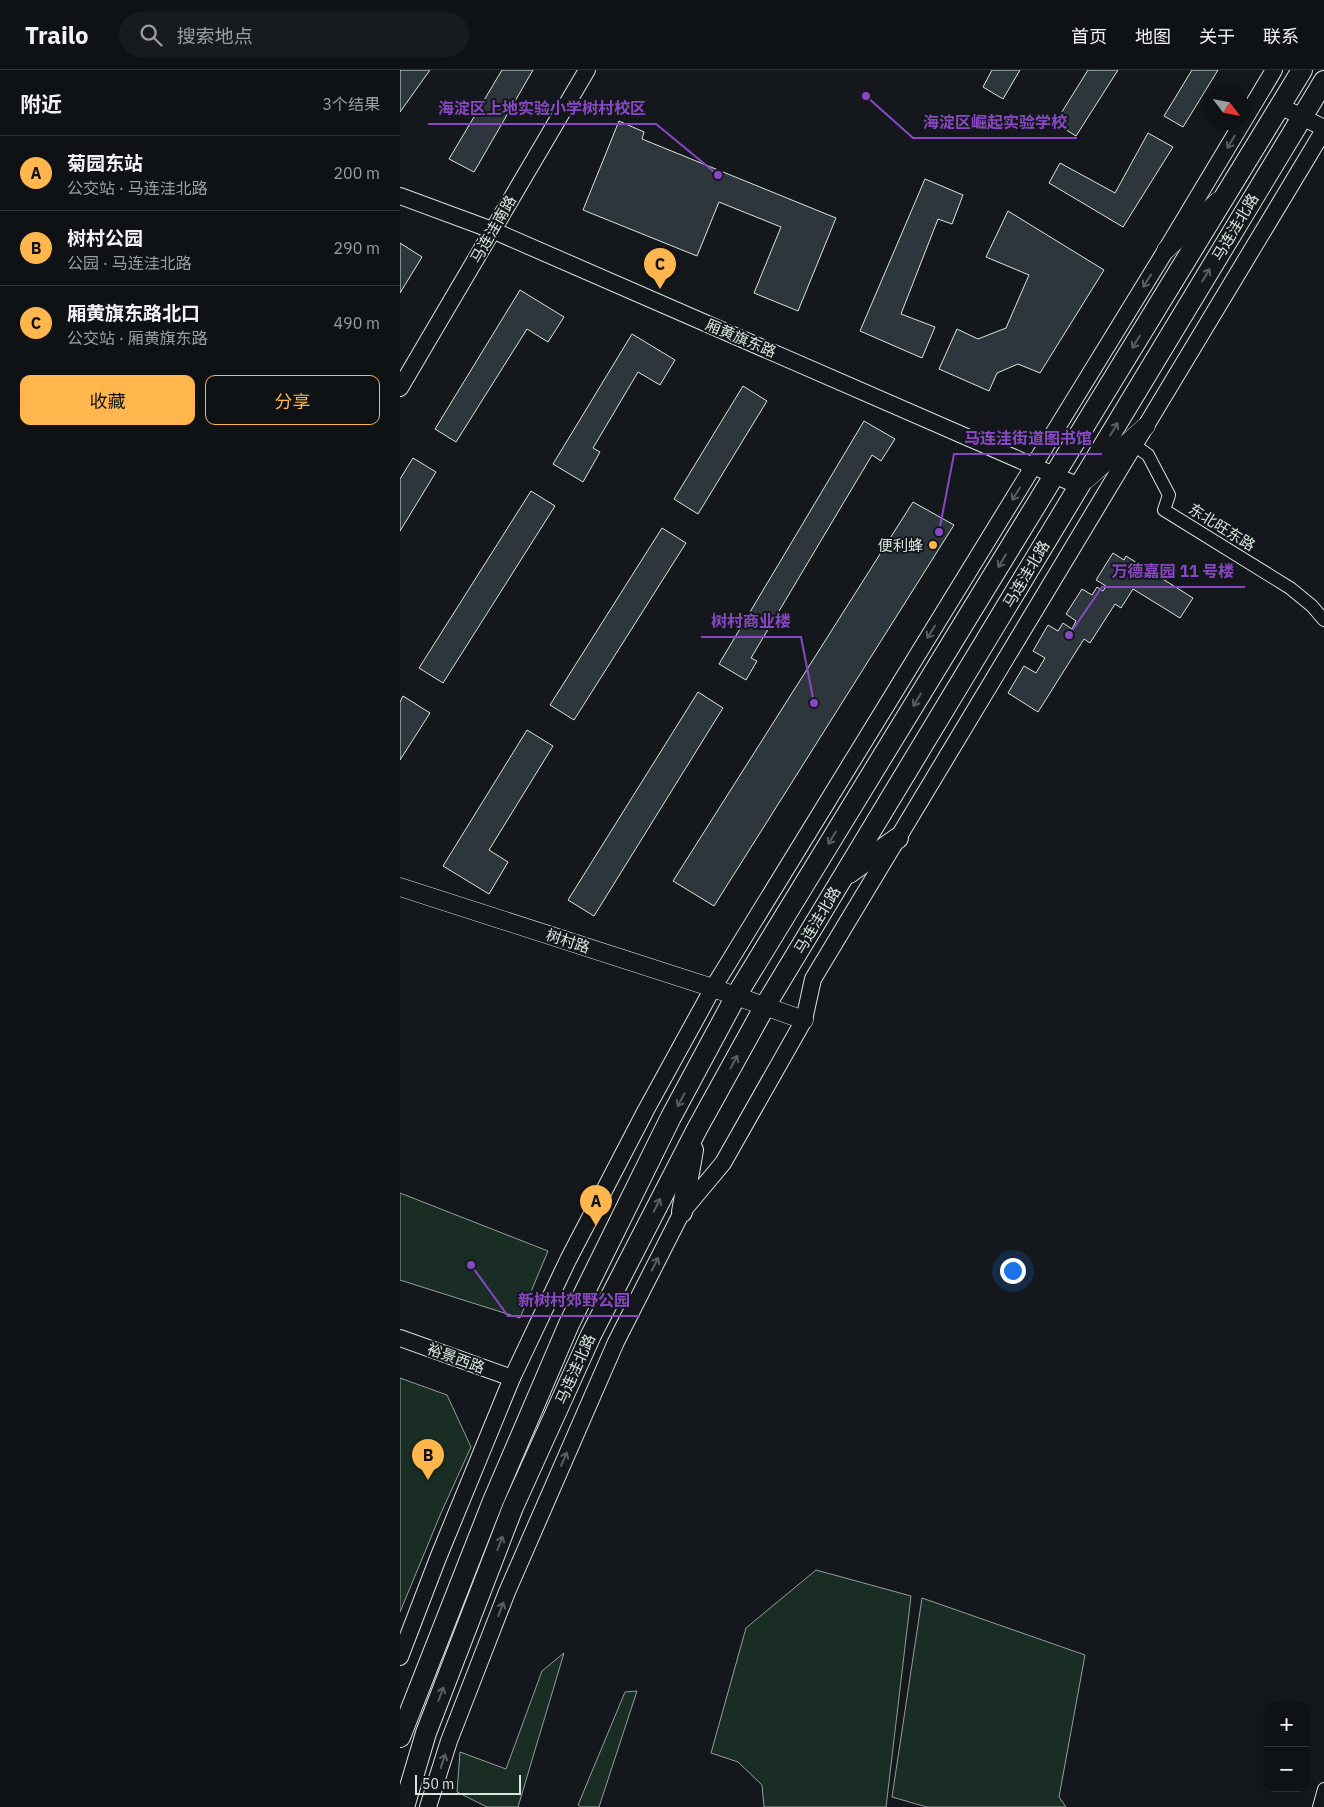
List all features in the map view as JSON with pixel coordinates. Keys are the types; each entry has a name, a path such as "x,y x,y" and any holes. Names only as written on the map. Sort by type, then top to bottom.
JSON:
{"main road":[{"name":"马连洼北路","path":"400,1737 493,1501 569,1324 672,1117 736,996 1302,70"},
{"name":"马连洼北路","path":"404,1807 426,1734 513,1507 591,1334 697,1129 765,1006 1324,81"},
{"path":"1166,250 1229,190"},
{"path":"1079,486 1146,426"},
{"path":"843,877 898,838"},
{"name":"树村路","path":"400,887 713,988 804,1020"},
{"path":"682,1212 697,1129"}],"street":[{"name":"马连洼南路","path":"400,388 587,70"},
{"path":"400,1657 438,1558 512,1378 568,1260 646,1110 713,988 1166,250 1274,70"},
{"path":"1280,106 1324,129"},
{"name":"马连洼北路","path":"428,1807 449,1741 507,1592 616,1342 682,1212 722,1163 804,1020 814,979 1324,129"},
{"name":"厢黄旗东路","path":"400,196 492,230 1079,486"},
{"name":"东北旺东路","path":"1134,445 1148,455 1169,495 1164,510 1290,588 1312,606 1324,620"},
{"name":"裕景西路","path":"400,1338 512,1378"},
{"path":"1319,1807 1324,1789"}],"green space":[{"path":"400,1193 548,1251 520,1318 400,1280"},
{"path":"400,1378 447,1395 471,1447 400,1612"},
{"path":"816,1570 911,1596 886,1807 764,1807 762,1785 738,1762 711,1753 746,1628"},
{"path":"922,1598 1085,1655 1059,1797 1066,1807 927,1807 892,1797"},
{"path":"564,1653 518,1807 487,1807 457,1792 460,1752 506,1769 542,1671"},
{"path":"637,1691 599,1807 581,1807 578,1805 625,1692"}],"building":[{"path":"400,70 430,70 400,112"},
{"path":"502,70 533,70 474,172 449,159"},
{"path":"992,70 1020,70 1003,99 983,87"},
{"path":"1088,70 1118,70 1076,136 1055,123"},
{"path":"1192,70 1218,70 1209,85 1204,85 1204,93 1183,127 1164,116"},
{"path":"619,121 644,132 642,139 836,218 798,311 754,293 781,227 719,202 697,256 583,210"},
{"path":"1148,133 1173,147 1123,227 1049,183 1060,163 1115,193"},
{"path":"925,179 963,195 952,224 938,219 901,314 935,327 922,358 860,331"},
{"path":"1008,211 1104,270 1040,373 1018,364 997,373 989,391 939,369 957,329 978,339 1006,328 1029,275 986,257"},
{"path":"400,243 422,257 400,293"},
{"path":"520,290 564,317 548,342 527,329 456,442 435,429"},
{"path":"632,334 675,360 660,385 638,372 593,448 600,452 583,482 553,464"},
{"path":"743,386 767,401 698,514 674,499"},
{"path":"864,421 895,439 881,461 872,455 751,658 757,661 746,680 719,664"},
{"path":"413,458 436,472 400,531 400,479"},
{"path":"531,491 555,506 443,683 419,668"},
{"path":"913,502 954,525 714,906 673,881"},
{"path":"662,528 686,543 574,720 550,705"},
{"path":"1113,553 1124,560 1126,556 1193,598 1180,618 1133,589 1121,608 1115,604 1090,643 1084,639 1038,712 1008,693 1024,666 1036,673 1045,658 1033,651 1048,625 1058,631 1063,623 1072,629 1076,621 1066,614 1082,589 1092,595 1097,587 1103,591 1106,586 1096,580"},
{"path":"698,692 723,708 594,916 568,900"},
{"path":"403,696 430,713 400,760 400,702"},
{"path":"527,730 553,746 489,850 508,862 489,894 443,866"}],"place":[{"name":"海淀区崛起实验学校","path":"866,96"},
{"name":"海淀区上地实验小学树村校区","path":"718,175"},
{"name":"厢黄旗东路北口","path":"660,289"},
{"name":"马连洼街道图书馆","path":"939,532"},
{"name":"便利蜂","path":"933,545"},
{"name":"万德嘉园 11 号楼","path":"1069,635"},
{"name":"树村商业楼","path":"814,703"},
{"name":"菊园东站","path":"596,1226"},
{"name":"新树村郊野公园","path":"471,1265"},
{"name":"树村公园","path":"428,1480"}]}
